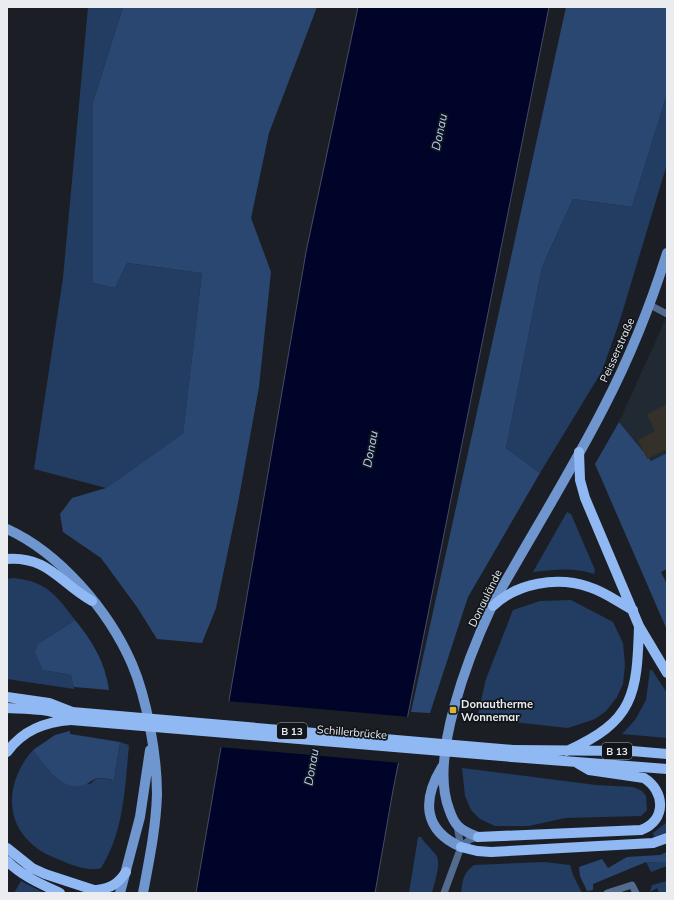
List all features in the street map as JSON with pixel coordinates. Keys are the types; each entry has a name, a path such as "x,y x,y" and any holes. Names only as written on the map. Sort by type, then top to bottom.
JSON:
{"main road":[{"path":"578,452 580,480 585,498 639,626 667,672"},
{"path":"7,559 18,559 37,563 49,568 78,593 92,601"},
{"path":"492,606 508,593 518,589 557,582 588,586 603,592 633,610"},
{"path":"567,751 583,744 602,732 613,723 624,710 631,695 636,677 639,626"},
{"name":"B 13","path":"10,696 49,703 72,716"},
{"name":"B 13","path":"7,708 53,712 72,716"},
{"path":"7,752 18,739 31,730 72,716"},
{"name":"Schillerbrücke","path":"72,716 512,754"},
{"name":"B 13","path":"512,754 567,751 632,751 667,754"},
{"name":"B 13","path":"512,754 577,763 667,769"},
{"path":"478,837 641,830 650,827 656,821 660,811 660,802 652,783 638,777 589,770 577,763"},
{"path":"461,847 477,851 491,852 653,843 667,838"},
{"path":"7,848 32,868 58,880 100,892 113,887 120,881 126,872"},
{"path":"7,862 15,870 35,882 60,893"}],"street":[{"name":"Peisserstraße","path":"578,452 627,361 650,305 667,253"},
{"name":"Donaulände","path":"442,767 459,691 469,660 492,606 578,452"},
{"path":"7,529 43,550 79,585 114,632 132,664 142,697 156,768 157,796 151,849 143,893"},
{"path":"120,893 140,817 151,743"},
{"path":"442,767 445,795 457,826 466,833 478,837"},
{"path":"442,767 434,780 430,793 431,816 438,832 449,842 461,847"}],"lane":[{"path":"650,305 667,314"},
{"path":"457,826 461,847"},
{"path":"444,893 461,847 469,840 478,837"},
{"path":"607,893 632,885 636,893"}],"shaded area":[{"path":"88,7 123,7 93,102 93,283 115,288 127,263 202,273 183,435 106,488 34,469 63,278"},
{"path":"123,7 317,7 269,133 251,218 271,272 259,387 238,503 216,608 202,643 157,639 137,607 101,558 63,532 60,514 72,498 106,488 183,434 202,273 127,263 115,288 93,283 93,102"},
{"path":"566,7 667,7 667,94 632,207 573,199 542,267 506,448 540,473 468,597 430,713 411,712"},
{"path":"667,94 667,164 620,320 602,371 540,473 506,448 542,267 573,199 632,207"},
{"path":"667,316 667,453 651,461 619,422"},
{"path":"619,422 651,461 667,453 667,569 661,572 667,584 667,630 595,464"},
{"path":"567,512 571,514 595,570 594,574 578,570 533,572"},
{"path":"13,578 34,582 42,586 62,603 75,620 38,644 43,670 71,675 74,689 7,679 7,579"},
{"path":"571,600 613,622 623,643 625,665 623,684 617,697 606,711 595,719 568,728 477,718 486,679 513,610 540,601"},
{"path":"75,620 93,644 105,670 109,690 74,687 74,689 71,675 43,670 35,653 38,644"},
{"path":"650,670 652,670 667,693 667,738 622,734 635,720 646,700"},
{"path":"70,731 70,734 120,742 114,780 98,778 81,786 71,786 64,783 52,774 33,750 55,735"},
{"path":"120,742 129,745 122,809 115,840 101,868 86,869 75,866 39,850 23,835 16,823 12,798 18,773 33,750 50,772 90,784 97,778 114,780"},
{"path":"462,768 596,785 633,787 642,791 646,796 647,810 641,816 565,818 529,826 495,826 480,819 471,810 465,796"},
{"path":"667,822 667,833 654,837 653,833"},
{"path":"418,837 421,837 438,859 438,868 432,893 409,893"},
{"path":"667,852 667,863 646,862 593,884 593,890 587,891 580,876 579,867 602,859 608,868 627,857 660,855"},
{"path":"544,862 570,865 582,893 461,893 466,874 474,865"},
{"path":"646,862 667,863 667,866 651,872"},
{"path":"21,881 44,893 14,893"},
{"path":"667,881 667,893 659,893 657,888 650,892 652,885"}],"water":[{"name":"Donau","path":"358,7 549,7 393,790 375,893 196,893 306,252"}],"pier":[{"path":"227,701 410,717 401,763 219,747"}],"building":[{"path":"667,404 667,454 665,450 647,459 638,440 655,431 647,414"}],"place":[{"name":"Donautherme Wonnemar","path":"453,710"}]}
